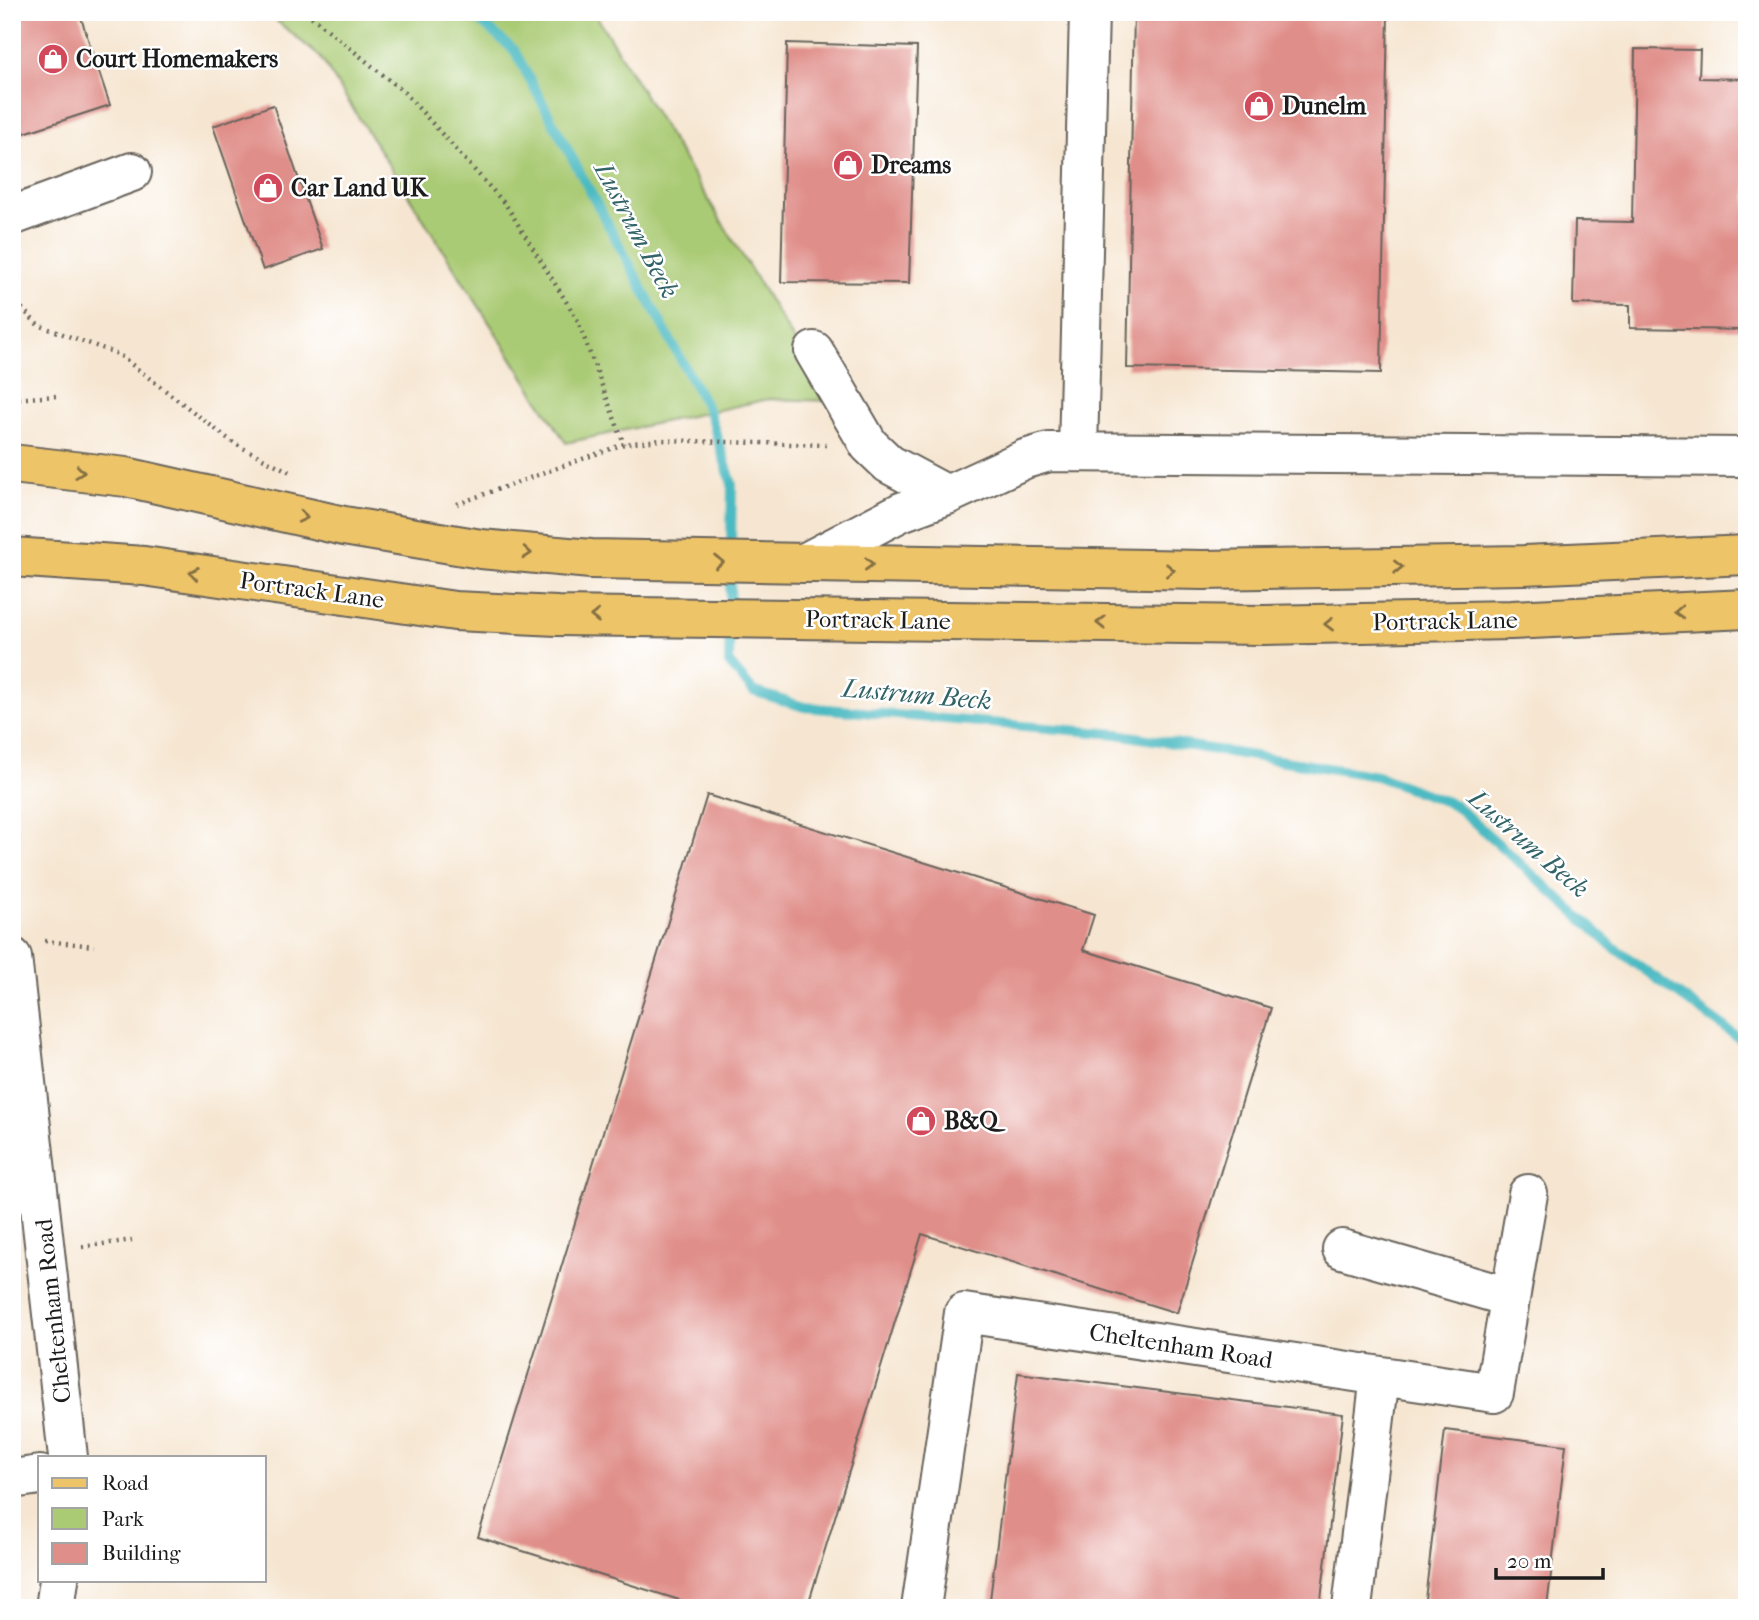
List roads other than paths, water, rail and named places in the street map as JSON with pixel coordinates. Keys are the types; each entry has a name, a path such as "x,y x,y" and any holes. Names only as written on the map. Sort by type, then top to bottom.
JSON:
{"main road":[{"path":"12,464 126,477 344,526 481,549 661,562 1203,570 1524,565 1747,555"},
{"name":"Portrack Lane","path":"12,557 144,566 455,611 775,619 1263,625 1511,620 1747,609"}],"street":[{"path":"1078,452 1089,12"},
{"path":"12,216 132,172"},
{"path":"814,352 869,444 889,464 947,495"},
{"path":"790,562 1025,459 1049,453 1747,457"},
{"name":"Cheltenham Road","path":"25,949 21,1105 68,1456"},
{"name":"Cheltenham Road","path":"921,1608 964,1313 1494,1393 1528,1194"},
{"path":"1342,1249 1509,1297"},
{"path":"1352,1608 1380,1376"},
{"path":"12,1479 38,1475"},
{"path":"55,1608 59,1582"}],"waterway":[{"name":"Lustrum Beck","path":"469,12 514,50 709,412 732,484 729,663 753,691 804,707 1117,734 1377,776 1455,805 1612,946 1747,1044"}],"place":[{"name":"Court Homemakers","path":"53,59"},
{"name":"Dunelm","path":"1259,106"},
{"name":"Dreams","path":"848,165"},
{"name":"Car Land UK","path":"268,188"},
{"name":"B&Q","path":"921,1121"}]}
